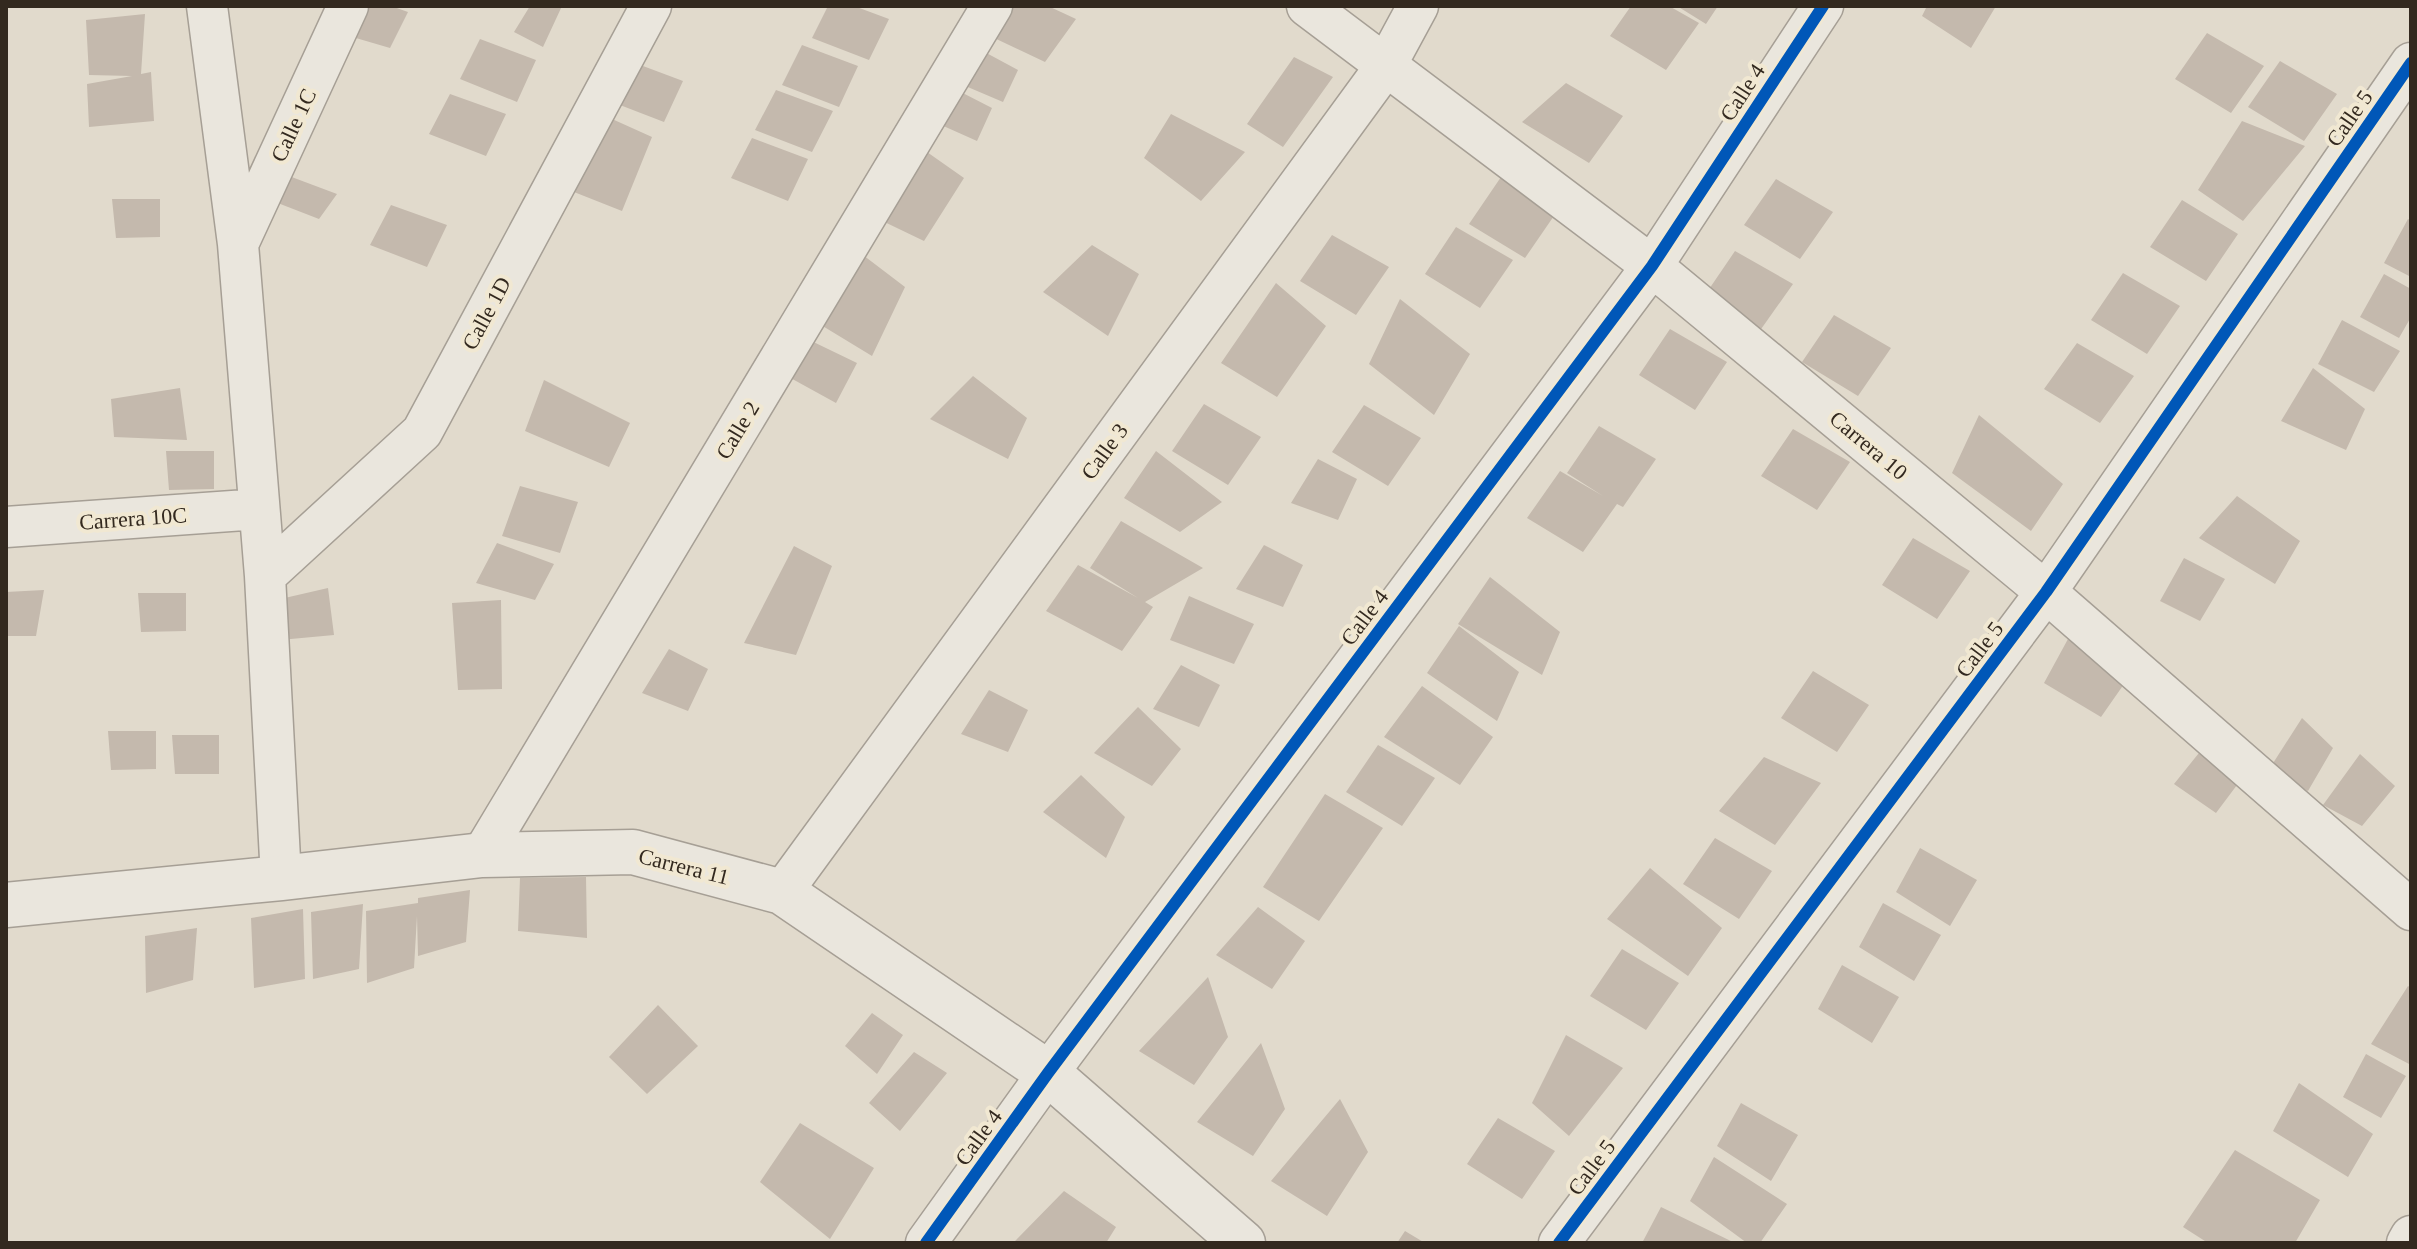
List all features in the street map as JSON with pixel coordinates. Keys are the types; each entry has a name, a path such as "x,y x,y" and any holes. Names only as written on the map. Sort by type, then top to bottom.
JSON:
{"street":[{"path":"207,6 238,244 265,576 281,878"},
{"name":"Calle 1C","path":"238,244 348,6"},
{"name":"Calle 1D","path":"265,576 422,432 651,6"},
{"name":"Calle 2","path":"482,855 992,6"},
{"name":"Carrera 10","path":"1307,6 1652,266 2046,592 2411,910"},
{"name":"Calle 3","path":"782,892 1385,67 1418,6"},
{"name":"Calle 4","path":"926,1243 1048,1073 1652,266 1823,6"},
{"name":"Calle 5","path":"1559,1243 2046,592 2411,63"},
{"name":"Carrera 10C","path":"6,527 259,509"},
{"name":"Carrera 11","path":"6,905 482,855 633,852 782,892 1048,1073 1243,1243"},
{"path":"2407,1243 2411,1236"}],"building":[{"path":"344,6 391,6 408,12 390,48 332,31"},
{"path":"530,6 562,6 543,47 514,32"},
{"path":"828,6 854,6 889,19 869,60 812,38"},
{"path":"1008,6 1048,6 1076,19 1045,62 990,36"},
{"path":"1631,6 1669,6 1699,23 1666,70 1610,36"},
{"path":"1677,6 1718,6 1706,24"},
{"path":"1927,6 1996,6 1971,48 1922,16"},
{"path":"145,14 141,74 151,72 154,121 89,127 87,84 132,76 89,75 86,20"},
{"path":"2207,33 2264,66 2231,113 2175,79"},
{"path":"480,39 536,60 517,102 460,79"},
{"path":"802,45 858,66 839,107 782,85"},
{"path":"979,49 1018,70 1003,102 956,82"},
{"path":"1294,57 1333,77 1283,147 1247,124"},
{"path":"627,60 683,81 664,122 607,100"},
{"path":"2280,61 2337,94 2304,141 2248,107"},
{"path":"1566,83 1623,116 1589,163 1522,122"},
{"path":"953,88 992,108 977,141 930,120"},
{"path":"776,90 833,111 812,152 755,130"},
{"path":"450,94 506,114 486,156 429,134"},
{"path":"601,114 652,137 622,211 574,192"},
{"path":"1171,114 1245,152 1201,201 1144,158"},
{"path":"2242,121 2305,146 2243,221 2198,190"},
{"path":"752,138 808,159 788,201 731,178"},
{"path":"917,145 964,178 924,241 872,216"},
{"path":"281,173 337,194 319,219 270,200"},
{"path":"1501,177 1558,210 1525,258 1469,224"},
{"path":"1776,179 1833,212 1800,259 1744,225"},
{"path":"112,199 160,199 160,237 116,238"},
{"path":"2182,200 2238,234 2206,281 2150,247"},
{"path":"391,205 447,225 427,267 370,245"},
{"path":"2408,219 2411,221 2411,277 2384,263"},
{"path":"1456,227 1513,260 1480,308 1425,274"},
{"path":"1332,235 1389,267 1356,315 1300,281"},
{"path":"1092,245 1139,274 1108,336 1043,292"},
{"path":"1735,251 1793,284 1759,332 1703,298"},
{"path":"859,252 905,287 872,356 821,325"},
{"path":"2123,273 2180,306 2147,354 2091,320"},
{"path":"2384,274 2411,289 2411,317 2399,338 2360,317"},
{"path":"1276,283 1326,326 1277,397 1221,363"},
{"path":"1400,299 1470,354 1434,415 1369,364"},
{"path":"1834,315 1891,348 1858,396 1802,362"},
{"path":"2342,320 2400,351 2374,392 2318,364"},
{"path":"1670,329 1727,362 1695,410 1639,375"},
{"path":"799,335 857,363 836,403 776,370"},
{"path":"2077,343 2134,376 2100,423 2044,389"},
{"path":"2313,368 2365,409 2346,450 2281,421"},
{"path":"973,376 1027,418 1008,459 930,419"},
{"path":"544,380 630,423 609,467 525,431"},
{"path":"180,388 187,440 114,437 111,399"},
{"path":"1204,404 1261,437 1228,485 1172,451"},
{"path":"1364,405 1421,438 1388,486 1332,452"},
{"path":"1979,415 2063,484 2031,531 1952,473"},
{"path":"1599,426 1656,459 1623,507 1617,504 1583,552 1527,518 1560,471 1603,496 1567,473"},
{"path":"1793,429 1850,462 1817,510 1761,476"},
{"path":"166,451 214,451 214,489 169,490"},
{"path":"1156,451 1222,502 1180,532 1124,498"},
{"path":"1318,459 1357,479 1338,520 1291,503"},
{"path":"520,486 578,502 560,553 502,536"},
{"path":"2237,496 2300,541 2275,584 2199,538"},
{"path":"1121,521 1203,568 1145,602 1153,607 1122,651 1046,611 1078,565 1138,598 1090,568"},
{"path":"1913,538 1970,571 1937,619 1882,585"},
{"path":"497,543 554,564 535,600 476,583"},
{"path":"1264,545 1303,565 1283,607 1236,589"},
{"path":"794,546 832,566 796,655 744,643"},
{"path":"2184,558 2225,579 2200,621 2160,601"},
{"path":"1490,577 1560,632 1542,675 1458,624"},
{"path":"328,588 334,635 280,640 276,600"},
{"path":"44,590 36,636 6,636 6,592"},
{"path":"138,593 186,593 186,631 141,632"},
{"path":"1189,596 1254,624 1234,664 1170,640"},
{"path":"501,600 502,689 458,690 452,603"},
{"path":"1459,626 1519,672 1497,721 1427,673"},
{"path":"2068,639 2131,674 2101,717 2044,683"},
{"path":"669,649 708,669 688,711 642,693"},
{"path":"1181,665 1220,685 1199,727 1153,709"},
{"path":"1813,671 1869,705 1837,752 1781,718"},
{"path":"1422,686 1493,737 1460,785 1384,737"},
{"path":"989,690 1028,710 1008,752 961,734"},
{"path":"1138,707 1181,749 1152,786 1094,753"},
{"path":"2302,718 2333,748 2308,791 2268,771"},
{"path":"108,731 156,731 156,769 111,770"},
{"path":"172,735 219,735 219,774 175,774"},
{"path":"2211,738 2249,769 2216,813 2174,784"},
{"path":"1378,745 1435,778 1402,826 1346,792"},
{"path":"2360,754 2395,786 2362,826 2323,805"},
{"path":"1764,757 1821,783 1775,845 1719,811"},
{"path":"1081,775 1125,817 1106,858 1043,812"},
{"path":"1325,794 1383,828 1319,921 1263,887"},
{"path":"1715,838 1772,871 1739,919 1683,884"},
{"path":"1920,848 1977,880 1950,926 1896,892"},
{"path":"1650,868 1722,928 1688,976 1607,919"},
{"path":"586,877 587,938 518,931 520,878"},
{"path":"470,890 466,942 418,956 417,916 414,968 367,983 366,911 418,903 418,898"},
{"path":"1883,903 1941,935 1914,981 1859,947"},
{"path":"363,904 359,969 313,979 311,912"},
{"path":"1258,907 1305,941 1272,989 1216,955"},
{"path":"303,909 305,979 254,988 251,918"},
{"path":"197,928 193,980 146,993 145,936"},
{"path":"1622,949 1679,983 1646,1030 1590,996"},
{"path":"1842,965 1899,997 1872,1043 1818,1009"},
{"path":"1208,977 1228,1037 1194,1085 1139,1051"},
{"path":"2408,986 2411,988 2411,1065 2371,1044"},
{"path":"658,1005 698,1046 647,1094 609,1057"},
{"path":"872,1013 903,1035 877,1074 845,1046"},
{"path":"1566,1035 1623,1068 1569,1136 1532,1103"},
{"path":"1261,1043 1285,1109 1253,1156 1197,1122"},
{"path":"914,1052 947,1073 900,1131 869,1103"},
{"path":"2366,1054 2406,1076 2381,1118 2343,1097"},
{"path":"2299,1083 2373,1134 2348,1177 2273,1131"},
{"path":"1340,1099 1368,1152 1327,1216 1271,1181"},
{"path":"1741,1103 1798,1135 1771,1181 1717,1146"},
{"path":"1498,1118 1555,1151 1522,1199 1467,1164"},
{"path":"800,1123 874,1168 830,1239 760,1182"},
{"path":"2235,1150 2320,1200 2295,1243 2208,1243 2183,1227"},
{"path":"1714,1157 1787,1204 1760,1243 1747,1243 1690,1201"},
{"path":"1064,1191 1116,1227 1106,1243 1013,1243"},
{"path":"1661,1207 1735,1243 1642,1243"},
{"path":"1405,1231 1425,1243 1397,1243"}],"cycle path":[{"path":"926,1243 1048,1073 1652,266 1823,6"},
{"path":"1559,1243 2046,592 2411,63"}]}
